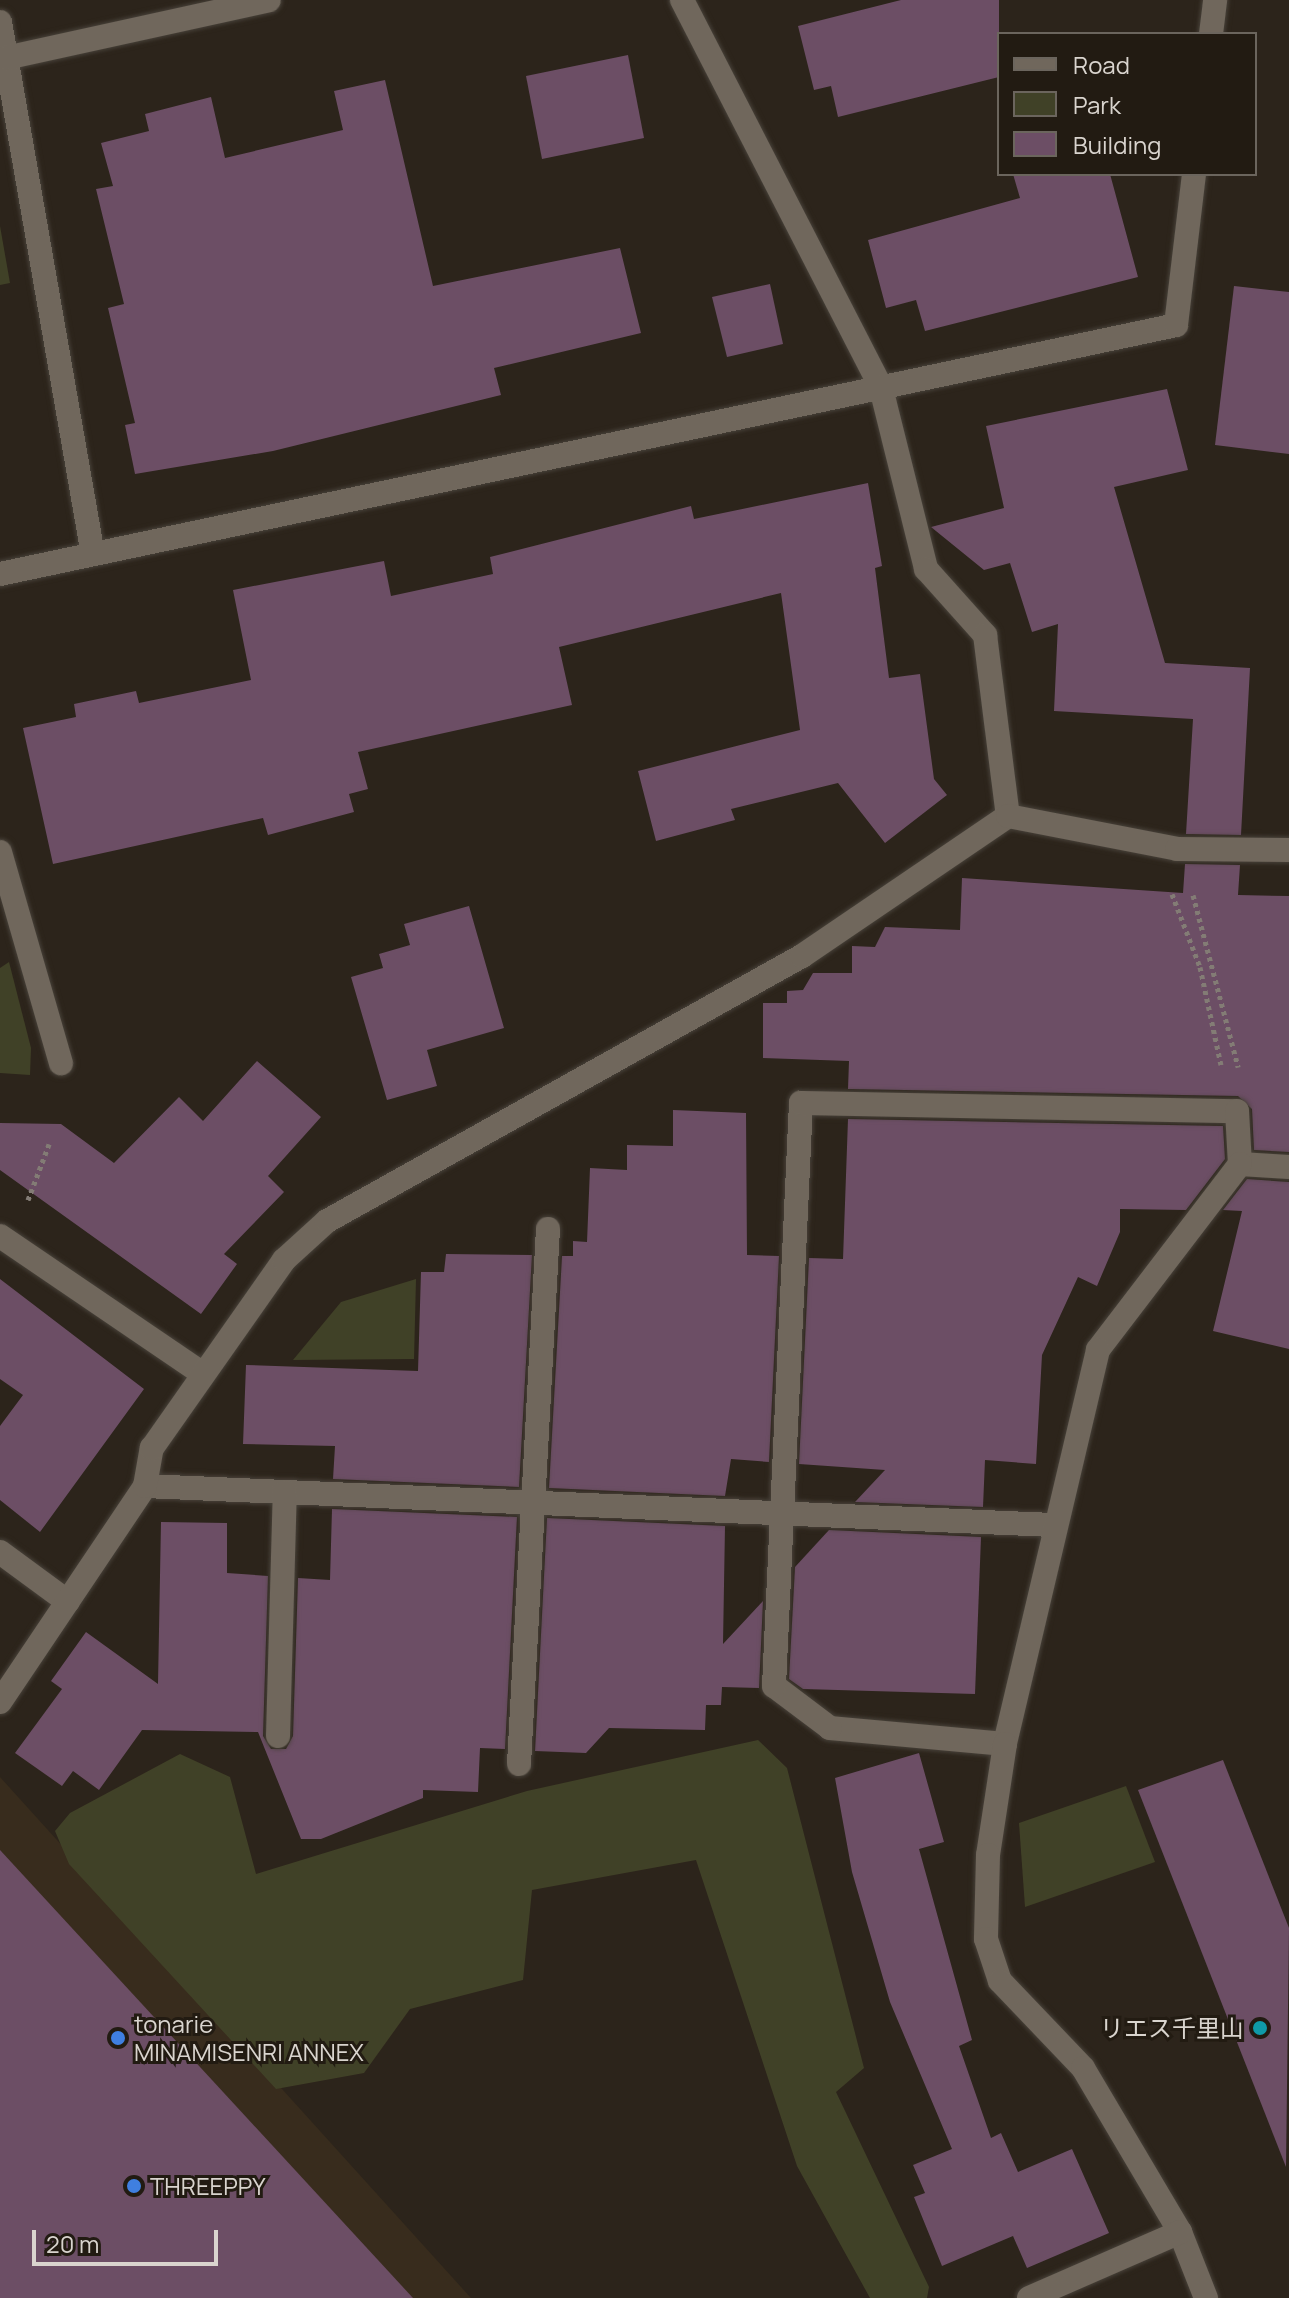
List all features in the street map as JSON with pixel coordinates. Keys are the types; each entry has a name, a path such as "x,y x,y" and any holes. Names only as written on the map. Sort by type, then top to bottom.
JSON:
{"street":[{"path":"6,58 269,0"},
{"path":"682,0 881,388 926,569 985,635 1008,816"},
{"path":"1211,32 1215,0"},
{"path":"0,22 92,549"},
{"path":"0,574 92,549 1176,325 1194,176"},
{"path":"0,1702 145,1486 152,1448 284,1260 327,1221 802,956 1008,816 1177,849 1289,850"},
{"path":"0,852 61,1063"},
{"path":"1005,1744 830,1728 774,1686 801,1103 1237,1111 1240,1164 1098,1350 1053,1525 1005,1744 986,1925 1000,1981 1083,2068 1180,2232 1206,2298"},
{"path":"1240,1164 1289,1167"},
{"path":"519,1764 536,1499 548,1229"},
{"path":"0,1236 203,1374"},
{"path":"145,1486 536,1499 781,1514 1053,1525"},
{"path":"278,1736 285,1492"},
{"path":"0,1552 68,1602"},
{"path":"1029,2298 1180,2232"}],"path":[{"path":"1177,849 1216,963 1238,1067 1237,1111"},
{"path":"1170,889 1200,967 1219,1057"},
{"path":"26,1205 49,1144"}],"shaded area":[{"name":"tonarie MINAMISENRI ANNEX","path":"0,1777 471,2298 0,2298"}],"green space":[{"path":"0,226 10,283 0,285"},
{"path":"9,962 31,1048 30,1075 0,1073 0,968"},
{"path":"416,1279 414,1359 293,1360 341,1302"},
{"path":"758,1740 787,1768 864,2068 836,2092 929,2287 927,2298 870,2298 797,2166 696,1860 532,1890 523,1980 410,2009 364,2073 276,2089 69,1864 55,1831 70,1813 180,1754 230,1777 256,1874 527,1791"},
{"path":"1126,1786 1155,1862 1025,1907 1019,1823"}],"building":[{"path":"901,0 999,0 997,77 838,117 831,86 814,90 798,26"},
{"path":"628,55 644,138 542,159 526,76"},
{"path":"385,80 433,286 620,248 641,333 494,368 501,395 273,451 135,474 125,425 135,423 108,308 124,304 96,189 113,186 101,143 149,131 145,114 211,97 225,158 343,130 334,91"},
{"path":"1014,176 1111,176 1138,277 925,331 916,300 886,308 868,240 1020,198"},
{"path":"770,284 783,344 727,357 712,297"},
{"path":"1234,286 1289,292 1289,454 1215,445"},
{"path":"1167,389 1188,470 1114,487 1165,663 1250,668 1241,835 1186,834 1193,719 1054,711 1058,624 1032,632 1010,563 984,570 931,527 1004,508 986,426"},
{"path":"868,483 882,566 875,568 889,678 920,674 934,779 947,795 885,843 838,783 731,809 735,820 656,841 638,771 800,730 781,593 559,647 572,705 358,752 368,789 349,794 354,812 268,835 263,818 53,864 23,728 76,717 74,704 136,691 139,703 251,680 233,590 384,561 391,596 493,574 490,557 691,506 694,519"},
{"path":"1185,864 1240,865 1238,895 1289,896 1289,1152 1254,1150 1252,1109 1238,1096 848,1089 849,1061 763,1058 763,1003 787,1003 787,991 803,990 813,973 852,973 852,946 875,947 885,927 960,930 962,878 1183,893"},
{"path":"469,906 504,1028 427,1050 437,1086 387,1100 351,977 383,968 379,954 410,945 404,924"},
{"path":"257,1061 321,1117 268,1176 284,1192 224,1254 237,1264 201,1314 0,1170 0,1123 61,1124 114,1163 179,1097 203,1121"},
{"path":"673,1110 746,1113 747,1255 779,1256 769,1462 731,1459 725,1496 549,1488 562,1256 573,1256 573,1241 587,1242 590,1168 627,1170 627,1145 673,1146"},
{"path":"848,1119 1223,1126 1225,1159 1186,1210 1120,1209 1120,1232 1097,1286 1078,1277 1042,1355 1036,1464 985,1460 983,1507 855,1502 885,1470 799,1464 809,1258 843,1259"},
{"path":"1247,1179 1289,1182 1289,1349 1213,1331 1242,1211 1223,1210"},
{"path":"446,1254 532,1255 519,1487 333,1479 335,1446 243,1444 246,1365 418,1371 421,1272 444,1272"},
{"path":"0,1279 144,1389 40,1532 0,1500 0,1426 23,1395 0,1379"},
{"path":"332,1509 517,1517 505,1749 480,1748 478,1792 423,1790 423,1798 321,1839 301,1839 258,1732 142,1730 99,1790 73,1771 62,1786 15,1753 62,1689 51,1681 86,1632 158,1684 161,1522 227,1523 227,1573 268,1576 263,1736 271,1749 286,1749 293,1736 298,1578 330,1580"},
{"path":"547,1518 725,1526 723,1644 763,1601 759,1688 722,1687 721,1705 706,1705 705,1730 609,1728 586,1753 535,1751"},
{"path":"829,1530 981,1537 975,1694 803,1689 789,1679 795,1567"},
{"path":"919,1753 944,1842 919,1849 972,2040 959,2046 991,2138 1001,2133 1018,2172 1072,2149 1109,2233 1027,2268 1013,2236 942,2266 914,2197 925,2193 913,2165 952,2149 890,2002 852,1872 835,1778"},
{"name":"リエス千里山","path":"1223,1760 1289,1928 1286,2167 1138,1790"},
{"name":"tonarie MINAMISENRI ANNEX","path":"0,1850 413,2298 0,2298"}],"place":[{"name":"リエス千里山","path":"1260,2028"},
{"name":"tonarie MINAMISENRI ANNEX","path":"118,2038"},
{"name":"THREEPPY","path":"134,2186"}]}
